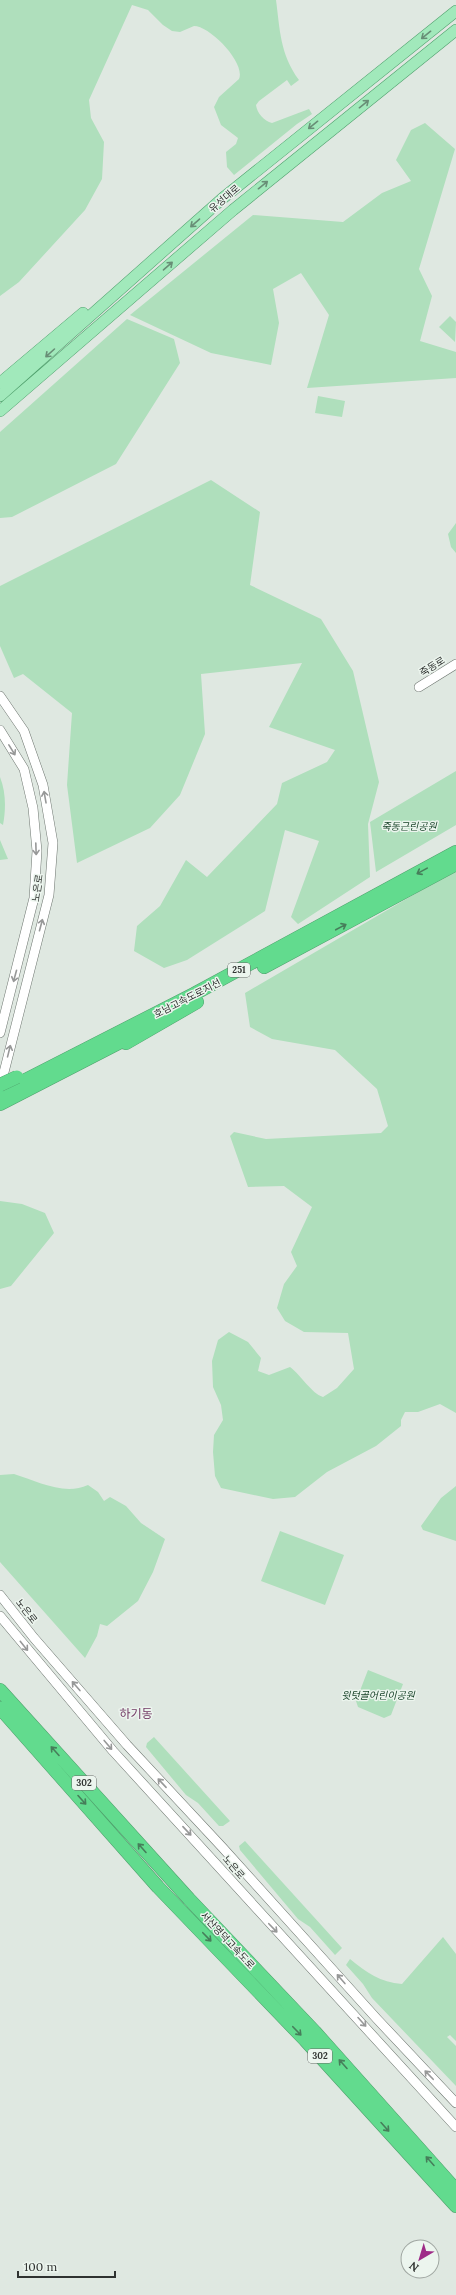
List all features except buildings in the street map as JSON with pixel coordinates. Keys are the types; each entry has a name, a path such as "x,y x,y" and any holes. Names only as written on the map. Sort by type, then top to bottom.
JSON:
{"highway":[{"name":"호남고속도로지선","path":"195,998 456,852"},
{"name":"호남고속도로지선","path":"0,1104 20,1089 195,998 360,917 456,864"},
{"path":"0,1113 20,1089 195,998"},
{"path":"0,1084 20,1089"},
{"name":"호남고속도로지선","path":"0,1094 20,1089"},
{"name":"서산영덕고속도로","path":"0,1690 189,1899 315,2032 456,2190"},
{"name":"서산영덕고속도로","path":"0,1708 158,1887 305,2040 456,2206"}],"main road":[{"name":"유성대로","path":"0,396 235,188 456,11"},
{"name":"유성대로","path":"0,411 233,210 456,30"},
{"path":"0,383 81,315 131,280"},
{"path":"0,420 83,349 138,292"}],"street":[{"name":"죽동로","path":"419,687 456,664"},
{"name":"노은로","path":"0,696 24,732 43,785 53,843 49,895 0,1089"},
{"name":"노은로","path":"0,730 24,769 34,808 37,851 34,898 0,1033"},
{"name":"노은로","path":"0,1595 34,1638 127,1745 222,1846 376,2020 456,2104"},
{"name":"노은로","path":"1,1617 113,1751 456,2127"}],"green space":[{"path":"0,0 276,0 284,51 299,80 291,86 287,80 259,101 256,105 259,114 264,119 272,123 309,109 312,114 297,124 234,175 227,167 226,152 236,144 238,138 221,125 214,107 219,97 239,79 240,72 232,55 225,46 209,32 201,28 194,26 180,32 172,31 163,25 148,10 132,5 89,100 91,118 104,142 102,179 85,210 19,282 0,296"},
{"path":"425,123 455,149 419,269 432,296 420,341 456,352 456,378 307,388 329,315 301,273 273,289 279,323 271,365 211,353 130,315 253,215 343,222 382,193 411,181 396,160 411,130"},
{"path":"450,316 456,322 455,342 439,327"},
{"path":"127,319 174,339 180,363 116,464 12,517 0,518 0,432"},
{"path":"318,396 345,401 342,417 315,413"},
{"path":"211,480 260,512 250,585 321,619 353,671 379,782 368,824 370,877 298,924 291,917 319,841 285,830 265,911 187,960 164,968 134,951 137,926 160,906 186,860 207,877 277,804 282,783 327,762 335,750 269,727 302,663 201,674 205,734 180,795 150,828 77,863 67,785 72,713 23,674 14,678 0,646 0,586"},
{"path":"456,523 456,553 451,547 448,534"},
{"name":"죽동근린공원","path":"456,771 456,825 376,872 370,822"},
{"path":"0,777 5,801 3,825 0,823"},
{"path":"0,840 8,859 0,860"},
{"path":"456,870 456,1413 440,1404 418,1412 405,1412 401,1420 401,1426 376,1446 327,1472 295,1497 273,1499 221,1488 215,1476 213,1452 214,1435 223,1420 221,1405 213,1387 212,1361 218,1340 229,1332 248,1342 261,1358 258,1371 269,1375 290,1367 314,1392 323,1397 337,1388 354,1369 348,1333 304,1332 285,1321 277,1308 284,1284 297,1266 291,1252 312,1207 284,1186 248,1187 230,1136 234,1132 266,1139 381,1133 388,1126 377,1089 335,1050 272,1039 250,1027 245,993"},
{"path":"0,1201 22,1204 45,1213 54,1233 11,1286 0,1289"},
{"path":"14,1474 60,1488 70,1489 88,1485 98,1492 104,1501 110,1497 126,1506 141,1523 165,1539 153,1572 138,1601 107,1626 100,1624 97,1636 85,1658 0,1562 0,1475"},
{"path":"456,1486 456,1541 423,1530 421,1526 441,1498"},
{"path":"280,1531 344,1555 325,1605 261,1581"},
{"name":"윗텃골어린이공원","path":"368,1670 403,1684 391,1715 384,1718 358,1707 356,1701"},
{"path":"154,1737 230,1821 223,1826 219,1826 198,1803 186,1795 146,1747 147,1743"},
{"path":"245,1841 342,1948 335,1955 310,1927 298,1919 240,1850 239,1846"},
{"path":"443,1937 456,1954 456,2041 450,2035 447,2037 456,2046 456,2086 372,1998 363,1984 346,1965 350,1959 362,1969 380,1979 402,1984"}],"district":[{"name":"하기동","path":"136,1714"}]}
